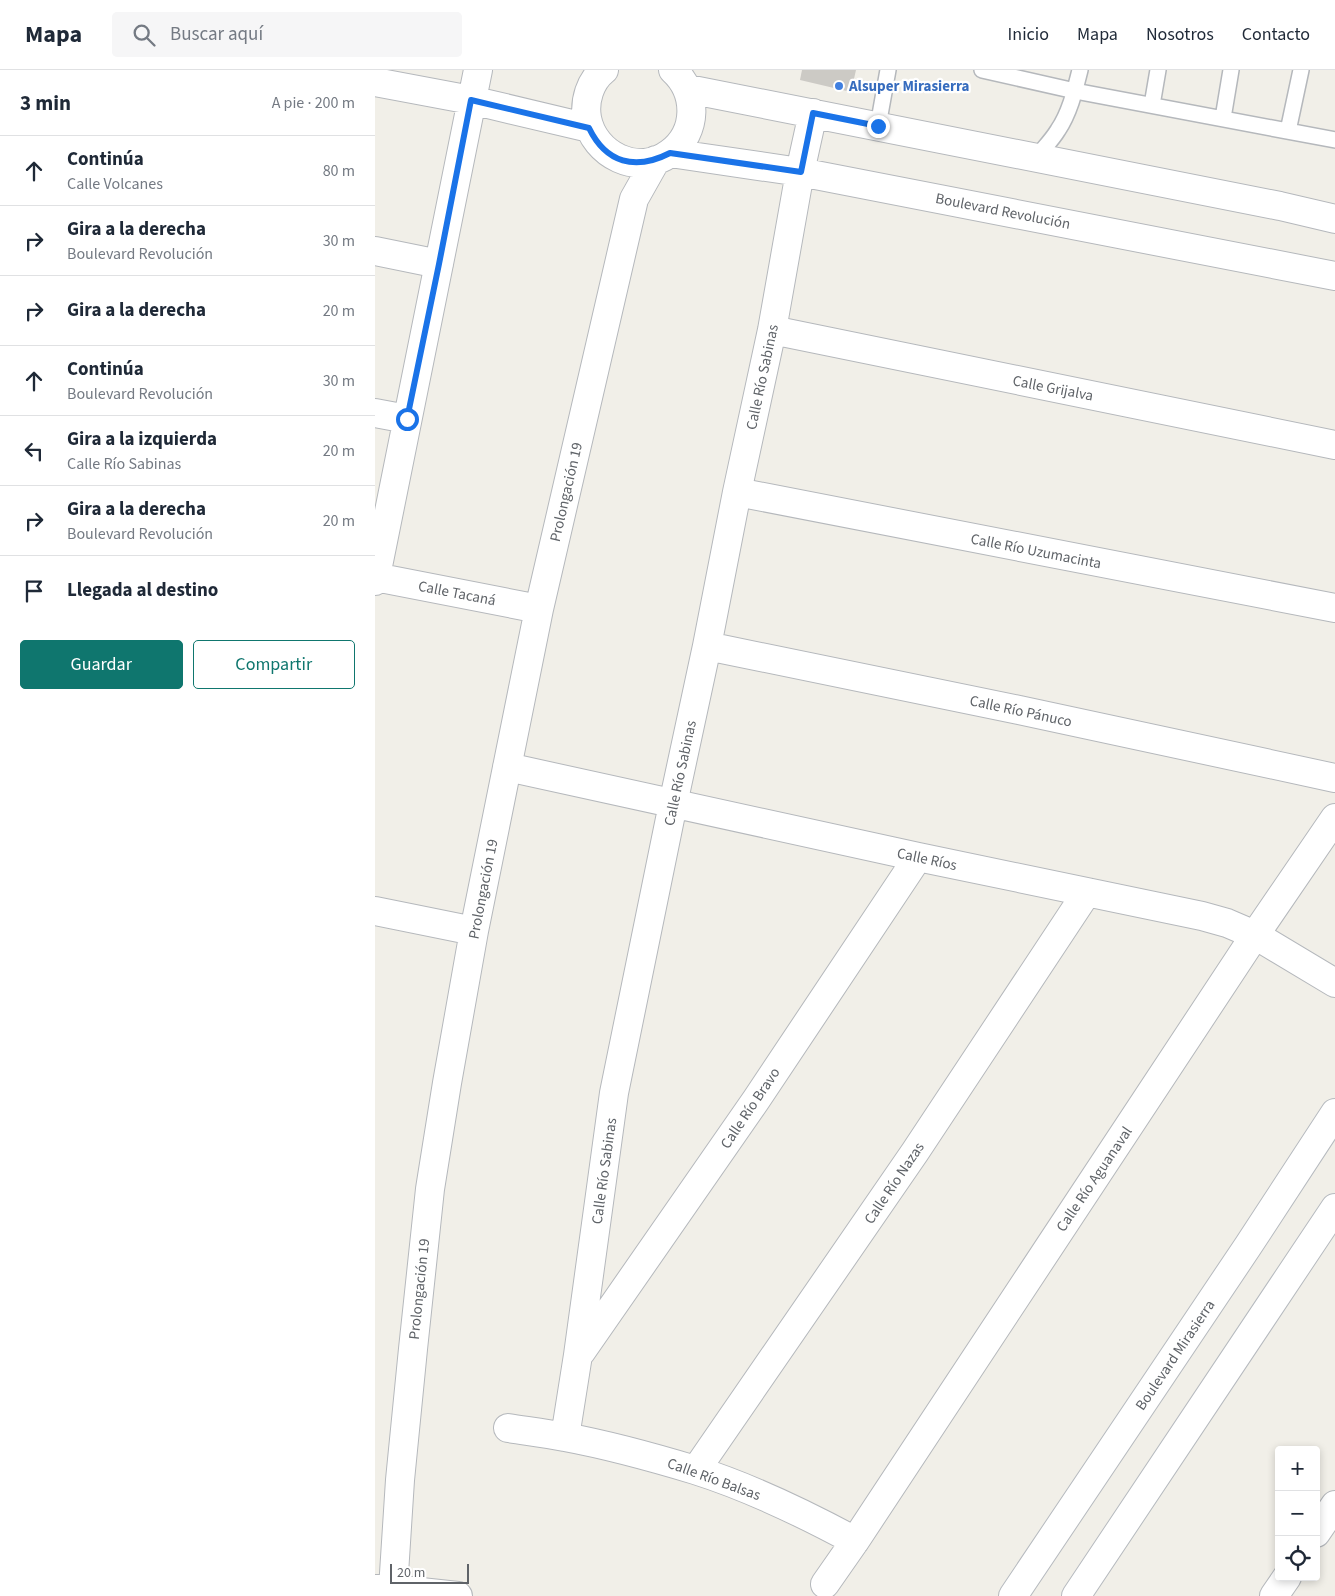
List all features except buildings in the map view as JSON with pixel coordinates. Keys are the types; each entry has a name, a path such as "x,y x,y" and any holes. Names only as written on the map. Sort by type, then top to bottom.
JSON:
{"street":[{"path":"375,578 477,70"},
{"path":"600,71 587,98 586,113 589,128 594,139 613,156 634,199"},
{"path":"680,80 813,113 1280,206 1335,219"},
{"name":"Prolongación 19","path":"386,1591 401,1480 430,1189 474,932 539,609 634,199 663,157 683,140 690,124 692,106 680,80"},
{"path":"375,82 471,100 589,128"},
{"name":"Calle Río Sabinas","path":"565,1437 614,1093 772,330 813,113"},
{"name":"Boulevard Revolución","path":"613,156 627,162 642,163 663,157 801,172 1335,276"},
{"path":"375,251 439,264"},
{"name":"Calle Grijalva","path":"772,330 1335,445"},
{"path":"375,413 407,419"},
{"name":"Calle Río Uzumacinta","path":"737,492 1335,608"},
{"name":"Calle Tacaná","path":"375,578 539,609"},
{"name":"Calle Río Pánuco","path":"707,646 1335,778"},
{"name":"Calle Ríos","path":"507,767 919,857 1203,916 1227,923 1255,935 1335,982"},
{"name":"Calle Río Aguanaval","path":"825,1584 1255,935 1335,818"},
{"name":"Calle Río Bravo","path":"578,1355 757,1100 919,857"},
{"name":"Calle Río Nazas","path":"696,1470 915,1152 1087,892"},
{"path":"375,911 474,932"},
{"name":"Boulevard Mirasierra","path":"1013,1596 1335,1113"},
{"path":"1076,1596 1335,1208"},
{"name":"Calle Río Balsas","path":"508,1428 565,1437 696,1470 756,1493 805,1515 855,1541"},
{"path":"1320,1527 1335,1505"},
{"path":"1274,1596 1284,1581"},
{"path":"386,1591 458,1596"}],"lane":[{"path":"878,126 888,70"},
{"path":"981,70 1075,91 1335,140"},
{"path":"1036,158 1059,128 1067,114 1080,70"},
{"path":"1152,104 1158,70"},
{"path":"1223,118 1231,70"},
{"path":"1288,131 1301,70"}],"place":[{"name":"Alsuper Mirasierra","path":"839,86"}],"route":[{"path":"407,419 471,100 589,128 594,139 613,156 627,162 642,163 657,160 670,153 801,172 813,113 878,126"}]}
